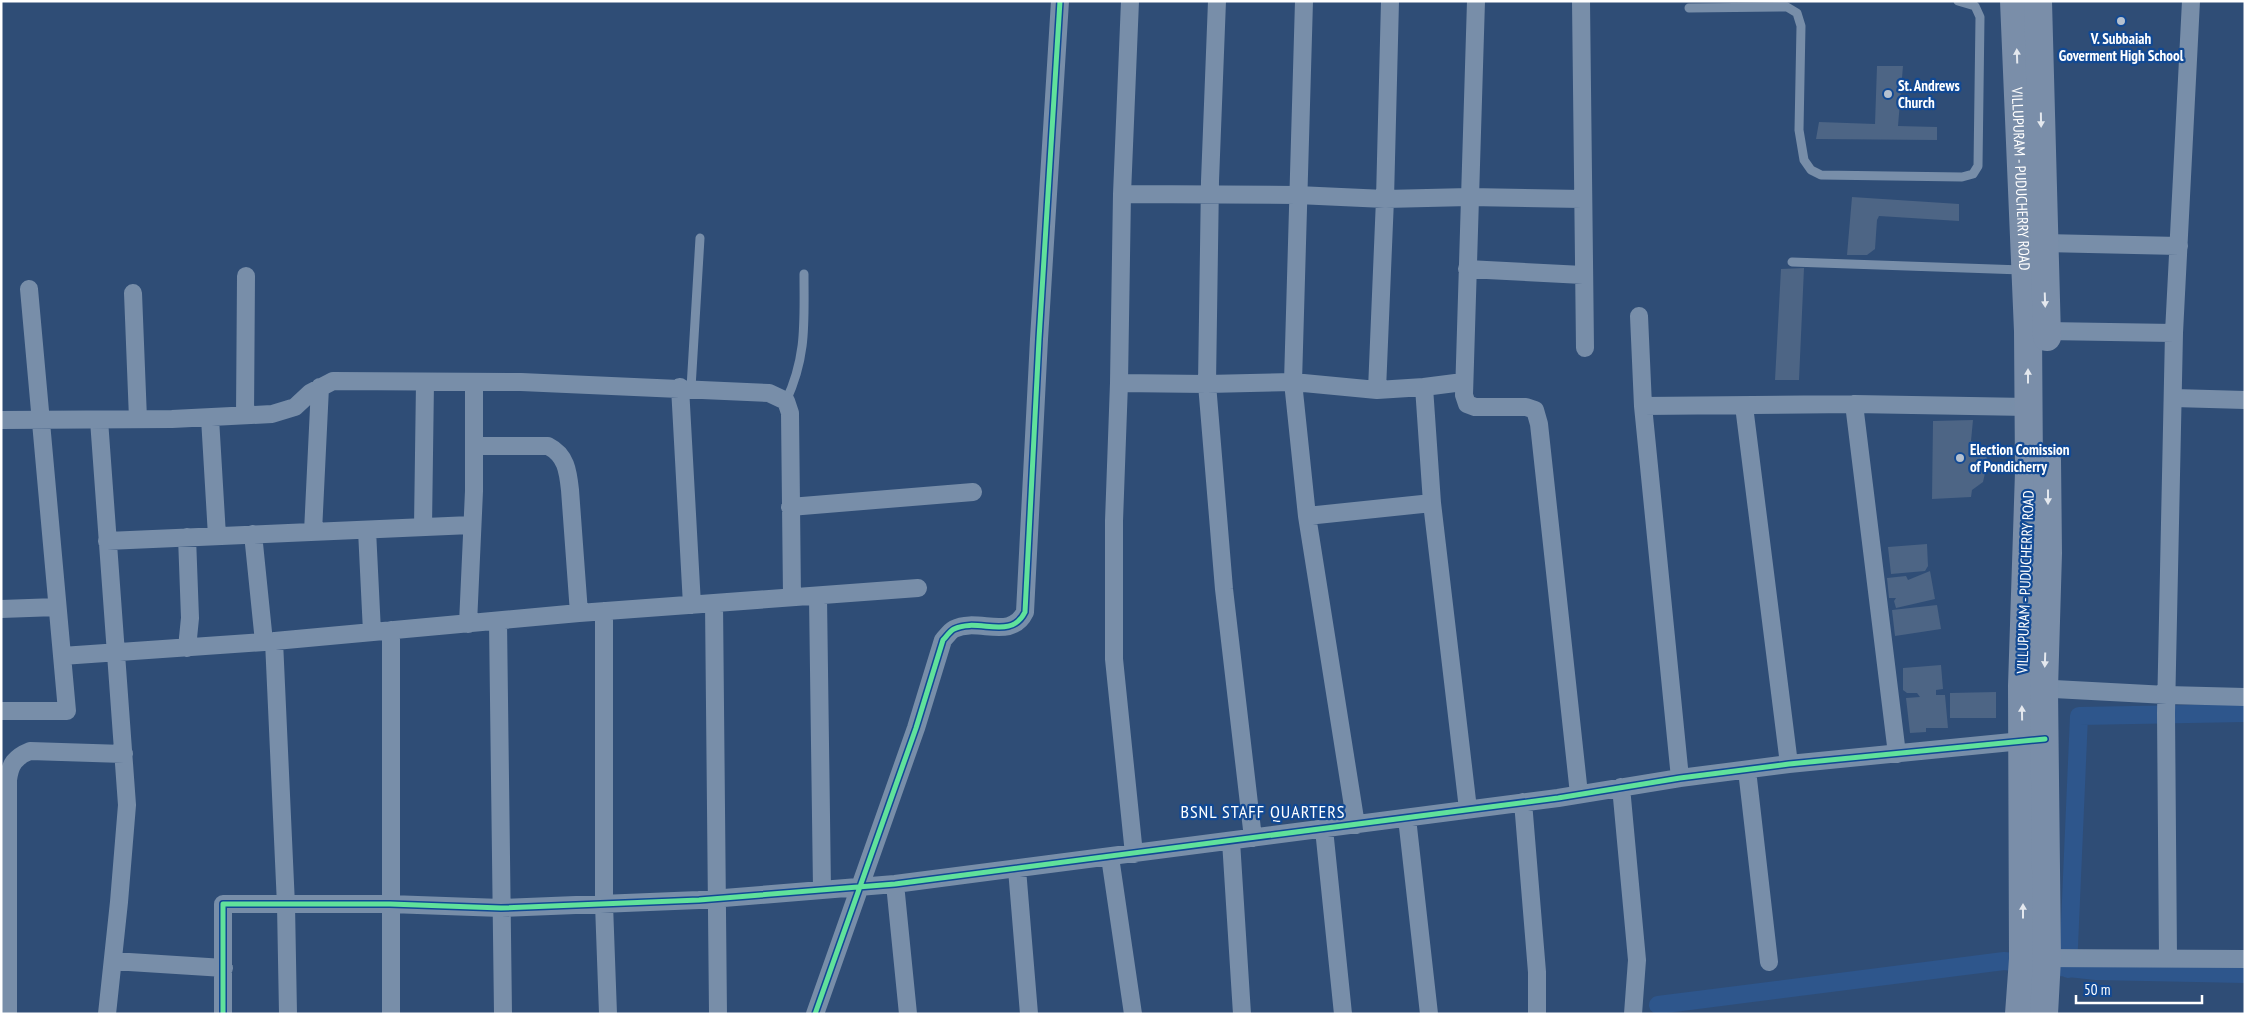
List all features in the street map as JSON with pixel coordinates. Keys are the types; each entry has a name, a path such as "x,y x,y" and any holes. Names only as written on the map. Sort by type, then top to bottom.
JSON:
{"highway":[{"name":"VILLUPURAM - PUDUCHERRY ROAD","path":"2014,1 2034,270 2046,330 2038,463 2033,688 2035,959 2031,1008"},
{"name":"VILLUPURAM - PUDUCHERRY ROAD","path":"2038,1 2044,243 2034,270 2028,331 2028,407 2038,463"}],"street":[{"path":"815,1014 916,728 943,640 954,629 971,625 1006,627 1015,624 1021,621 1025,612 1039,339 1060,1"},
{"path":"1130,1 1122,194 1119,383 1114,521 1114,660 1134,854"},
{"path":"1217,1 1210,194 1207,384 1224,589 1253,838"},
{"path":"1304,1 1293,382 1307,516 1356,825"},
{"path":"1376,390 1385,199 1390,1"},
{"path":"1476,1 1464,395 1467,404 1475,407 1526,407 1535,410 1579,794"},
{"path":"1581,1 1585,348"},
{"path":"2168,958 2167,695 2174,333 2191,1"},
{"path":"1122,194 1297,195 1385,199 1469,197 1582,199"},
{"path":"2044,243 2179,246"},
{"path":"1467,269 1583,275"},
{"path":"245,415 246,276"},
{"path":"1,711 67,710 29,289"},
{"path":"133,293 138,419"},
{"path":"1640,316 1643,406 1680,778"},
{"path":"2046,330 2174,333"},
{"path":"1,420 210,418 272,414 295,407 320,387 333,381 474,382 685,388 769,393 786,401 790,413 792,597"},
{"path":"423,527 425,382"},
{"path":"468,624 474,446 474,382"},
{"path":"1119,383 1207,384 1293,382 1376,390 1463,382"},
{"path":"313,532 320,387"},
{"path":"1424,387 1432,503 1468,809"},
{"path":"685,388 692,604"},
{"path":"2174,398 2245,400"},
{"path":"1854,404 1897,754"},
{"path":"1643,406 1854,404 2028,407"},
{"path":"1744,406 1789,764"},
{"path":"210,418 217,536"},
{"path":"99,420 127,806 107,1014"},
{"path":"474,446 548,446 558,451 564,460 568,470 580,613"},
{"path":"790,507 973,492"},
{"path":"1307,516 1432,503"},
{"path":"107,541 471,525"},
{"path":"367,530 372,632"},
{"path":"253,534 269,641 286,905 288,1014"},
{"path":"187,537 190,618 187,648"},
{"path":"62,656 115,654 604,611 792,597 818,597 918,588"},
{"path":"818,597 822,889"},
{"path":"714,603 718,1014"},
{"path":"1,610 57,607"},
{"path":"604,611 604,904 608,1014"},
{"path":"498,621 503,1014"},
{"path":"391,630 391,1014"},
{"path":"2033,688 2245,697"},
{"path":"224,1014 223,904 390,904 501,908 717,898 895,884 1356,825 1789,764 2034,740"},
{"path":"8,1014 8,780 12,764 20,755 30,751 124,754"},
{"path":"1747,770 1768,962"},
{"path":"1621,787 1637,960 1633,1014"},
{"path":"1523,802 1537,972 1538,1008"},
{"path":"1407,818 1429,1014"},
{"path":"1324,828 1342,1006"},
{"path":"1231,841 1242,1014"},
{"path":"1110,857 1133,1014"},
{"path":"1017,869 1029,1014"},
{"path":"895,884 908,1014"},
{"path":"2035,959 2245,959"},
{"path":"112,961 224,968"}],"lane":[{"path":"1689,8 1788,7 1797,13 1801,26 1799,130 1804,160 1811,170 1821,175 1962,177 1973,174 1978,166 1980,17 1975,6 1958,1"},
{"path":"685,388 700,238"},
{"path":"1792,262 2034,270"},
{"path":"786,401 796,379 802,357 804,274"}],"building":[{"name":"St. Andrews Church","path":"1877,66 1903,66 1898,126 1937,127 1937,140 1816,139 1819,122 1875,124"},
{"path":"1852,197 1959,204 1959,221 1879,216 1877,220 1875,249 1867,255 1847,255"},
{"path":"1804,268 1799,380 1775,380 1781,269"},
{"name":"Election Comission of Pondicherry","path":"1973,420 1971,441 1979,445 1988,460 1983,482 1972,490 1971,497 1932,499 1933,421"},
{"path":"1927,544 1928,566 1925,571 1891,574 1888,547"},
{"path":"1930,571 1935,599 1896,608 1894,601 1896,598 1889,598 1887,578 1906,576 1908,580"},
{"path":"1937,605 1941,629 1895,636 1892,610"},
{"path":"1941,665 1943,689 1936,690 1936,695 1945,695 1948,728 1926,728 1926,732 1910,733 1906,698 1920,697 1917,693 1907,693 1903,690 1903,668"},
{"path":"1996,692 1996,718 1950,718 1950,693"}],"waterway":[{"path":"2068,969 2079,716 2245,713"},
{"path":"1658,1005 2004,961 2096,971 2245,974"}],"cycle path":[{"path":"815,1014 916,728 943,640 953,630 963,626 1003,627 1011,625 1019,621 1025,612 1039,339 1060,1"},
{"path":"223,1014 223,904 390,904 501,908 699,900 895,884 1558,798 1680,778 1789,764 2045,739"}],"place":[{"name":"V. Subbaiah Goverment High School","path":"2121,21"},
{"name":"St. Andrews Church","path":"1888,94"},
{"name":"Election Comission of Pondicherry","path":"1960,458"}],"district":[{"name":"BSNL STAFF QUARTERS","path":"1263,811"}]}
